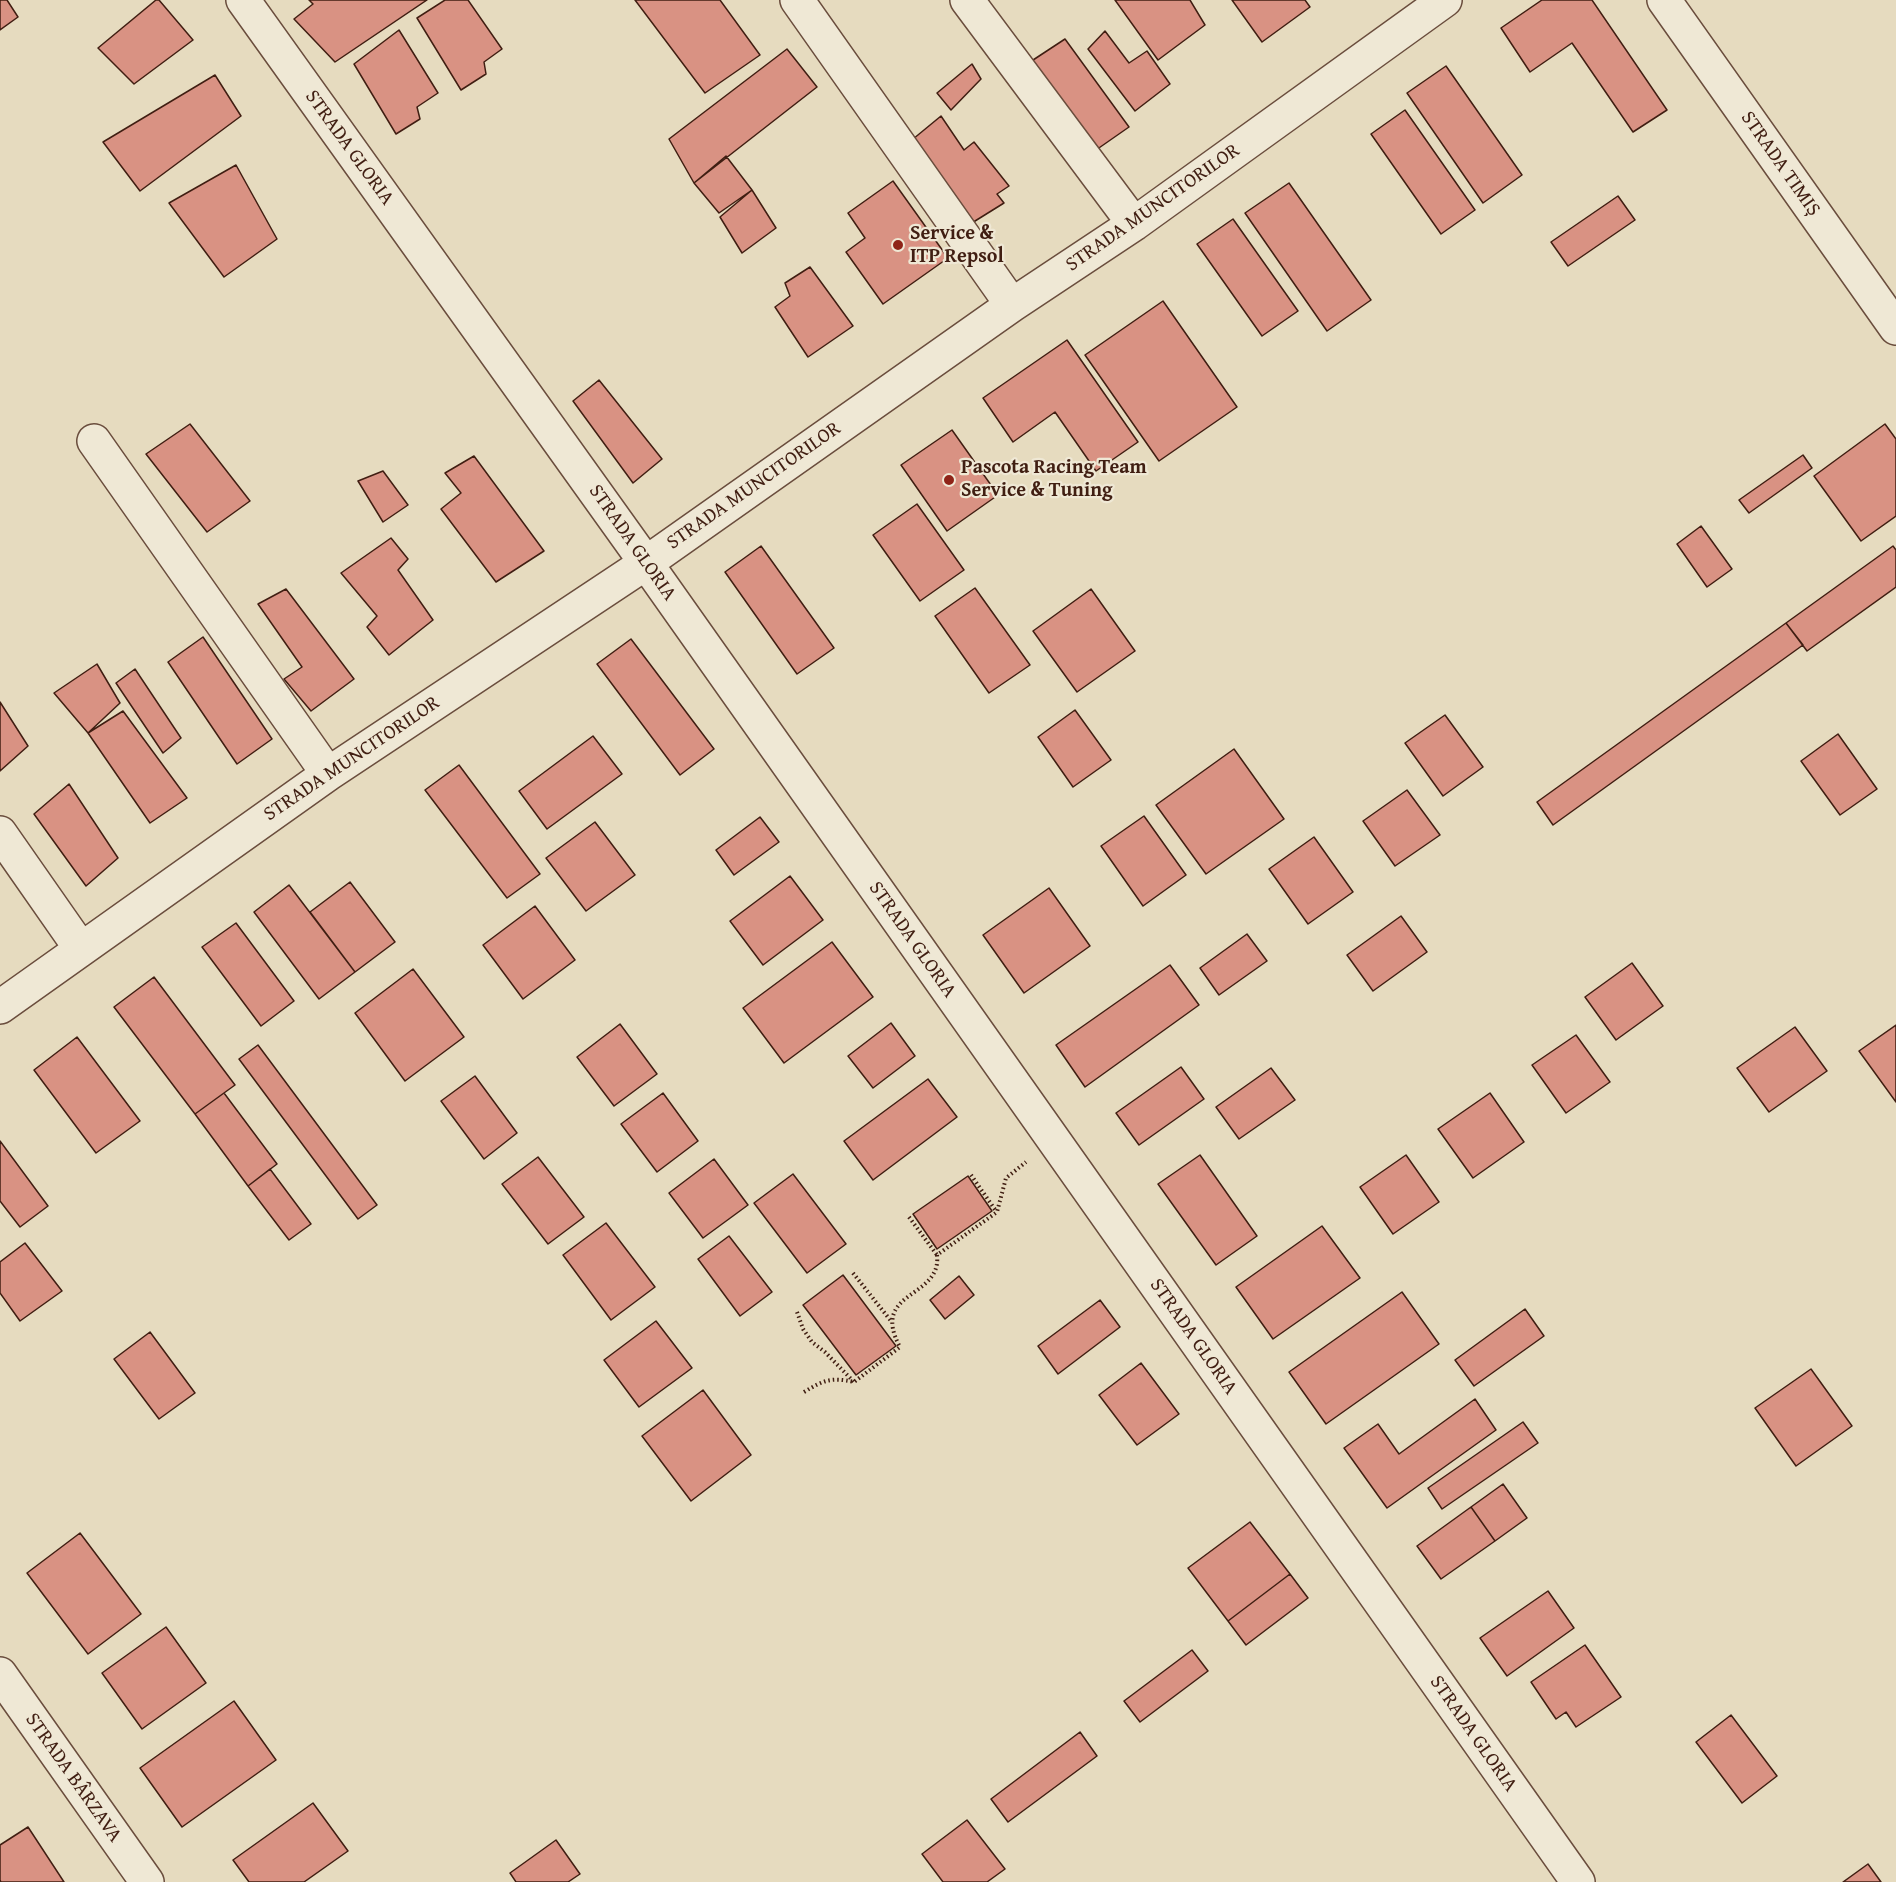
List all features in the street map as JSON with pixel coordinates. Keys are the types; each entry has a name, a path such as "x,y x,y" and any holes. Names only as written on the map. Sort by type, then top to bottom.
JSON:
{"street":[{"name":"STRADA GLORIA","path":"243,0 646,563 1578,1882"},
{"path":"797,0 1012,305"},
{"path":"967,0 1134,224"},
{"name":"STRADA MUNCITORILOR","path":"0,1007 328,774 646,563 1012,305 1134,224 1445,0"},
{"name":"STRADA TIMIȘ","path":"1664,0 1896,328"},
{"path":"94,441 328,774"},
{"path":"0,833 81,949"},
{"name":"STRADA BÂRZAVA","path":"0,1674 147,1882"}],"path":[{"path":"937,1255 997,1212 1006,1178 1054,1140"},
{"path":"971,1175 997,1212"},
{"path":"804,1392 821,1381 836,1378 854,1382 900,1347 892,1322 897,1306 933,1276 938,1267 937,1255 909,1216"},
{"path":"853,1273 892,1322"},
{"path":"797,1312 803,1329 812,1342 854,1382"}],"building":[{"path":"0,0 7,0 18,17 0,30"},
{"path":"156,0 159,0 193,40 134,84 98,48"},
{"path":"309,0 427,0 335,62 294,19 313,4"},
{"path":"445,0 468,0 502,49 484,62 486,74 461,90 417,18"},
{"path":"635,0 720,0 760,55 705,93"},
{"path":"1115,0 1190,0 1205,25 1158,60"},
{"path":"1232,0 1305,0 1310,7 1262,42"},
{"path":"1542,0 1592,0 1667,110 1633,132 1572,43 1530,72 1501,28"},
{"path":"399,30 438,93 417,107 420,119 396,134 354,64"},
{"path":"1105,31 1129,63 1147,51 1170,84 1135,111 1088,49"},
{"path":"1065,39 1129,127 1096,150 1030,62"},
{"path":"787,49 817,87 694,183 669,139"},
{"path":"972,64 981,79 951,110 937,93"},
{"path":"1446,66 1522,175 1483,203 1407,93"},
{"path":"215,75 241,116 140,191 103,142"},
{"path":"1405,110 1475,210 1441,234 1371,134"},
{"path":"941,116 964,150 974,142 1009,186 997,194 1004,203 967,226 907,144"},
{"path":"726,156 752,190 719,213 694,183"},
{"path":"236,165 277,239 224,277 169,203"},
{"name":"Service & ITP Repsol","path":"893,181 948,258 883,304 846,252 865,238 848,213"},
{"path":"1289,183 1371,300 1327,331 1245,213"},
{"path":"752,190 776,228 742,253 720,217"},
{"path":"1618,196 1635,220 1568,266 1551,242"},
{"path":"1233,219 1298,311 1262,336 1197,244"},
{"path":"810,267 853,326 808,357 775,307 790,296 785,283"},
{"path":"1163,301 1237,407 1159,461 1085,355"},
{"path":"1067,340 1138,442 1096,471 1055,412 1013,442 983,398"},
{"path":"599,380 662,459 633,483 573,401"},
{"path":"190,424 250,501 207,532 146,454"},
{"path":"1885,424 1896,439 1896,516 1861,541 1814,476"},
{"name":"Pascota Racing Team Service & Tuning","path":"952,430 998,495 947,531 901,465"},
{"path":"1803,455 1812,468 1749,513 1739,500"},
{"path":"474,456 544,551 496,582 441,509 461,493 445,473"},
{"path":"383,471 408,505 383,522 358,481"},
{"path":"917,504 964,570 920,601 873,535"},
{"path":"1701,526 1732,569 1707,587 1677,544"},
{"path":"391,538 408,559 398,570 433,620 389,655 367,627 377,616 341,573"},
{"path":"761,546 834,648 797,674 725,572"},
{"path":"1893,546 1896,550 1896,587 1807,651 1786,623"},
{"path":"975,588 1030,665 989,693 935,616"},
{"path":"286,589 354,679 311,711 284,679 302,667 258,604"},
{"path":"1091,589 1135,651 1077,692 1033,631"},
{"path":"1786,623 1803,645 1553,825 1537,802"},
{"path":"203,637 272,739 237,764 168,662"},
{"path":"631,639 714,749 680,775 597,664"},
{"path":"97,664 120,703 88,733 54,693"},
{"path":"135,669 181,738 163,753 116,683"},
{"path":"0,702 28,746 0,771"},
{"path":"1075,710 1111,760 1073,787 1038,737"},
{"path":"123,711 187,798 150,823 88,733"},
{"path":"1445,715 1483,767 1443,796 1405,743"},
{"path":"1838,734 1877,789 1840,815 1801,761"},
{"path":"593,736 622,774 547,829 519,791"},
{"path":"1234,749 1284,819 1206,874 1156,805"},
{"path":"459,765 540,874 507,898 425,790"},
{"path":"69,784 118,858 86,886 34,814"},
{"path":"1407,790 1440,835 1395,866 1363,821"},
{"path":"1144,816 1186,875 1143,906 1101,846"},
{"path":"760,817 779,842 734,875 716,850"},
{"path":"595,822 635,875 586,911 546,858"},
{"path":"1314,837 1353,892 1308,924 1269,869"},
{"path":"790,876 823,920 763,965 730,921"},
{"path":"350,882 395,942 355,972 310,912"},
{"path":"289,885 355,972 319,999 254,912"},
{"path":"1049,888 1090,946 1024,993 983,935"},
{"path":"535,906 575,960 523,999 483,945"},
{"path":"1401,916 1427,952 1373,991 1347,955"},
{"path":"236,923 294,1001 261,1026 202,947"},
{"path":"1247,934 1267,961 1219,995 1200,968"},
{"path":"832,942 873,997 784,1063 743,1008"},
{"path":"1632,963 1663,1006 1616,1040 1585,997"},
{"path":"1170,965 1199,1005 1085,1087 1056,1045"},
{"path":"413,969 464,1037 405,1081 355,1013"},
{"path":"154,977 235,1085 195,1114 114,1007"},
{"path":"891,1023 915,1056 873,1088 848,1056"},
{"path":"620,1024 657,1074 614,1106 577,1057"},
{"path":"1896,1025 1896,1102 1859,1051"},
{"path":"1795,1027 1827,1071 1769,1112 1737,1068"},
{"path":"1576,1035 1610,1082 1566,1113 1532,1065"},
{"path":"77,1037 140,1121 96,1153 34,1070"},
{"path":"258,1045 377,1205 358,1219 239,1059"},
{"path":"1181,1067 1204,1099 1139,1145 1116,1113"},
{"path":"1271,1068 1295,1100 1239,1139 1216,1107"},
{"path":"475,1076 517,1133 484,1159 441,1101"},
{"path":"928,1079 957,1117 873,1180 844,1141"},
{"path":"224,1093 277,1164 248,1186 195,1114"},
{"path":"663,1093 698,1141 657,1172 621,1124"},
{"path":"1490,1093 1524,1142 1473,1178 1438,1129"},
{"path":"0,1141 48,1206 20,1227 0,1201"},
{"path":"1200,1155 1257,1236 1216,1265 1158,1184"},
{"path":"1406,1155 1439,1202 1393,1234 1360,1187"},
{"path":"538,1157 584,1217 548,1244 502,1184"},
{"path":"714,1159 748,1205 703,1238 669,1193"},
{"path":"270,1169 311,1224 289,1240 248,1186"},
{"path":"793,1174 846,1244 807,1273 754,1203"},
{"path":"968,1176 992,1211 937,1249 913,1214"},
{"path":"606,1223 655,1287 611,1320 563,1255"},
{"path":"1322,1226 1360,1278 1273,1339 1236,1287"},
{"path":"729,1236 772,1292 740,1316 698,1259"},
{"path":"25,1243 62,1291 20,1321 0,1293 0,1262"},
{"path":"843,1275 896,1346 856,1375 803,1305"},
{"path":"959,1276 974,1295 945,1319 930,1300"},
{"path":"1402,1292 1439,1344 1326,1424 1289,1372"},
{"path":"1100,1300 1120,1327 1058,1374 1038,1346"},
{"path":"1525,1309 1544,1336 1474,1386 1455,1360"},
{"path":"656,1321 692,1368 639,1407 604,1360"},
{"path":"150,1332 195,1393 159,1419 114,1359"},
{"path":"1141,1363 1179,1414 1137,1445 1099,1395"},
{"path":"1811,1369 1852,1426 1796,1466 1755,1408"},
{"path":"703,1390 751,1455 691,1501 642,1436"},
{"path":"1475,1399 1496,1430 1387,1508 1344,1448 1378,1424 1399,1454"},
{"path":"1523,1422 1538,1443 1442,1509 1428,1488"},
{"path":"1503,1484 1527,1518 1495,1541 1471,1507"},
{"path":"1471,1507 1495,1541 1441,1579 1417,1546"},
{"path":"1250,1522 1290,1574 1228,1621 1188,1568"},
{"path":"80,1533 141,1614 88,1654 27,1573"},
{"path":"1290,1574 1308,1598 1246,1645 1228,1621"},
{"path":"1548,1591 1574,1628 1507,1676 1480,1638"},
{"path":"166,1627 206,1683 142,1729 102,1673"},
{"path":"1585,1645 1621,1697 1576,1727 1566,1712 1556,1719 1531,1682"},
{"path":"1192,1650 1208,1671 1140,1722 1124,1701"},
{"path":"234,1701 276,1760 182,1827 140,1768"},
{"path":"1731,1715 1777,1776 1742,1803 1696,1742"},
{"path":"1080,1732 1097,1756 1008,1822 991,1799"},
{"path":"313,1803 348,1851 304,1882 249,1882 233,1860"},
{"path":"967,1820 1005,1869 987,1882 943,1882 922,1854"},
{"path":"28,1827 64,1882 1,1882 0,1845"},
{"path":"556,1840 580,1874 568,1882 516,1882 510,1873"},
{"path":"1868,1864 1881,1882 1843,1882"}],"place":[{"name":"Service & ITP Repsol","path":"898,245"},
{"name":"Pascota Racing Team Service & Tuning","path":"949,480"}]}
